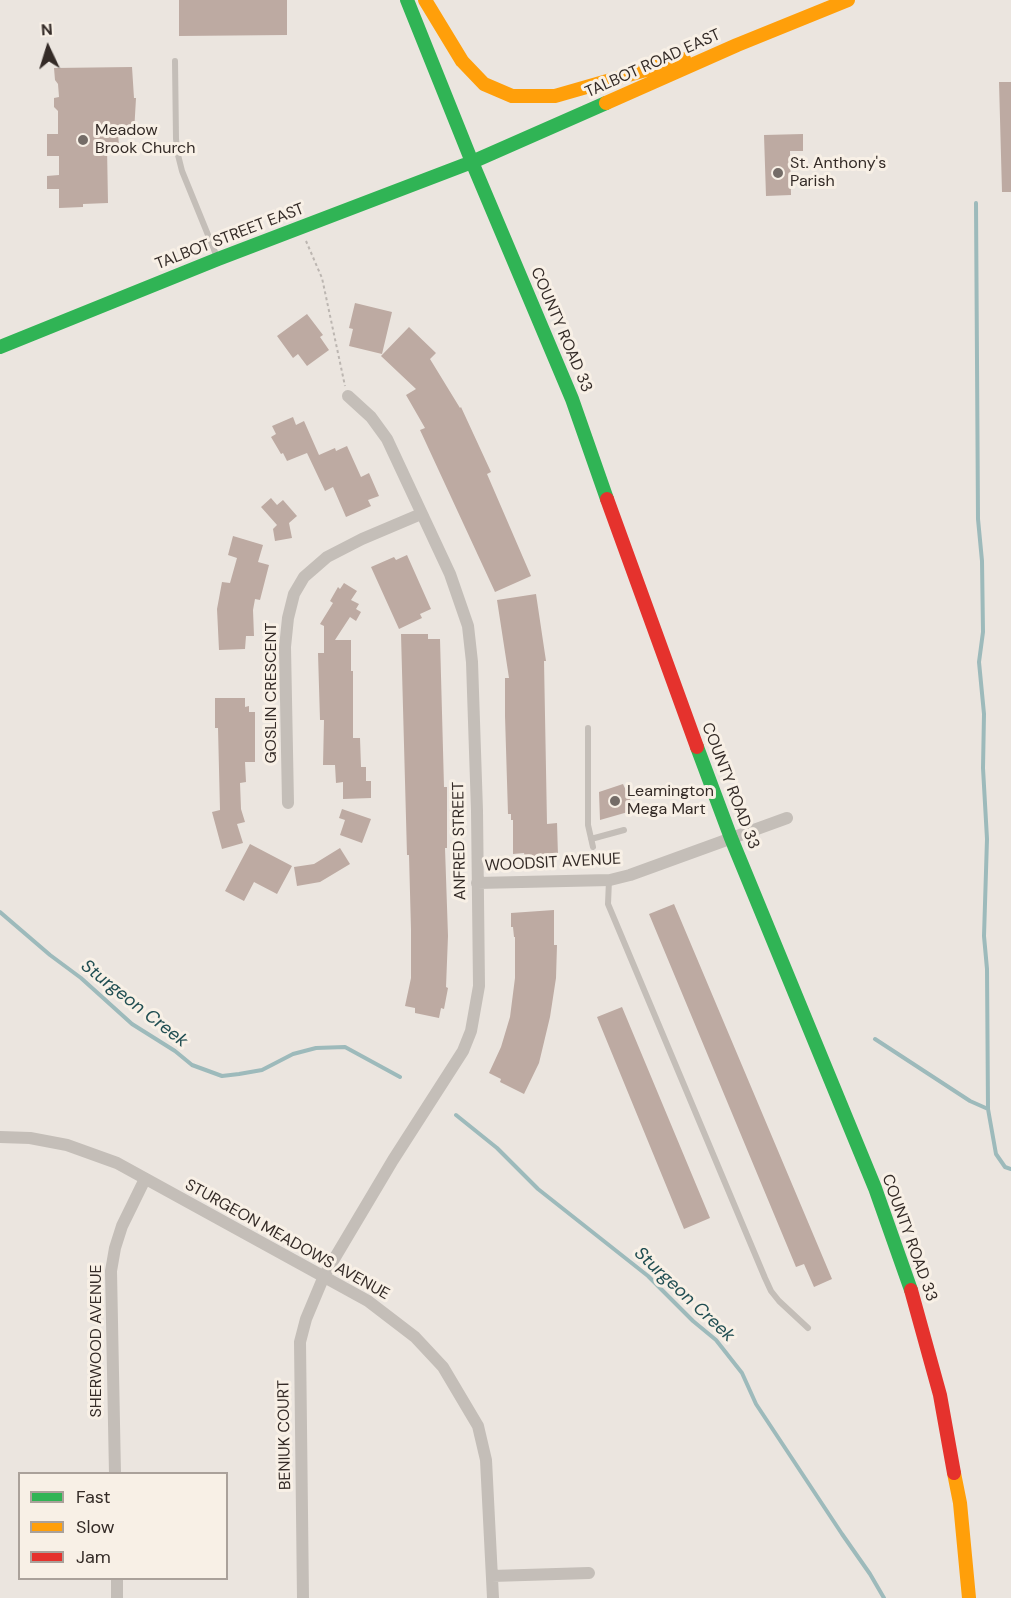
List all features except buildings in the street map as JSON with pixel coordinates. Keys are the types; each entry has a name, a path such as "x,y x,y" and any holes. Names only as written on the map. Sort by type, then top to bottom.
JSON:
{"main road":[{"name":"COUNTY ROAD 33","path":"407,0 472,162 572,399 731,838 875,1188 910,1285 940,1395 960,1503 969,1598"},
{"path":"425,0 450,44 467,67 484,84 512,96 555,96 737,45"},
{"name":"TALBOT ROAD EAST","path":"472,162 737,45 848,0"},
{"name":"TALBOT STREET EAST","path":"0,347 218,259 472,162"}],"street":[{"name":"ANFRED STREET","path":"324,1276 393,1160 463,1051 471,1031 479,986 477,811 470,642 465,614 455,587 379,427 348,396"},
{"name":"GOSLIN CRESCENT","path":"288,803 285,647 288,618 294,594 304,577 327,557 362,539 421,514"},
{"name":"WOODSIT AVENUE","path":"477,883 609,880 630,875 787,818"},
{"name":"STURGEON MEADOWS AVENUE","path":"0,1137 30,1138 67,1144 117,1163 368,1301 415,1336 443,1367 477,1426 486,1460 493,1598"},
{"name":"SHERWOOD AVENUE","path":"115,1472 111,1271 122,1226 145,1179"},
{"name":"BENIUK COURT","path":"303,1598 300,1342 315,1293 324,1276"},
{"path":"492,1576 589,1573"},
{"path":"117,1580 117,1598"}],"lane":[{"path":"175,61 178,155 182,171 218,259"},
{"path":"588,728 588,825 593,847"},
{"path":"591,839 624,830"},
{"path":"609,880 608,904 765,1278 779,1301 808,1328"}],"path":[{"path":"300,227 322,278 348,396"}],"waterway":[{"path":"976,203 978,519 982,561 983,632 979,662 984,714 983,768 987,839 984,936 987,969 988,1109 996,1154 1005,1167 1011,1169"},
{"name":"Sturgeon Creek","path":"0,912 81,978 132,1024 175,1051 192,1065 222,1076 262,1070 293,1054 316,1048 345,1047 400,1077"},
{"path":"875,1039 970,1101 988,1109"},
{"name":"Sturgeon Creek","path":"456,1115 497,1148 538,1189 648,1276 693,1321 716,1340 742,1373 756,1404 884,1598"}],"traffic: fast":[{"path":"407,0 472,162 572,399 607,499"},
{"path":"0,347 218,259 472,162 606,103"},
{"path":"697,747 731,838 875,1188 911,1290"}],"traffic: slow":[{"path":"425,0 462,61 484,84 512,96 555,96 684,59"},
{"path":"606,103 737,45 848,0"},
{"path":"954,1473 960,1503 969,1598"}],"traffic: jam":[{"path":"607,499 697,747"},
{"path":"911,1290 940,1395 954,1473"}],"place":[{"name":"Meadow Brook Church","path":"83,140"},
{"name":"St. Anthony's Parish","path":"778,173"},
{"name":"Leamington Mega Mart","path":"615,801"}]}
